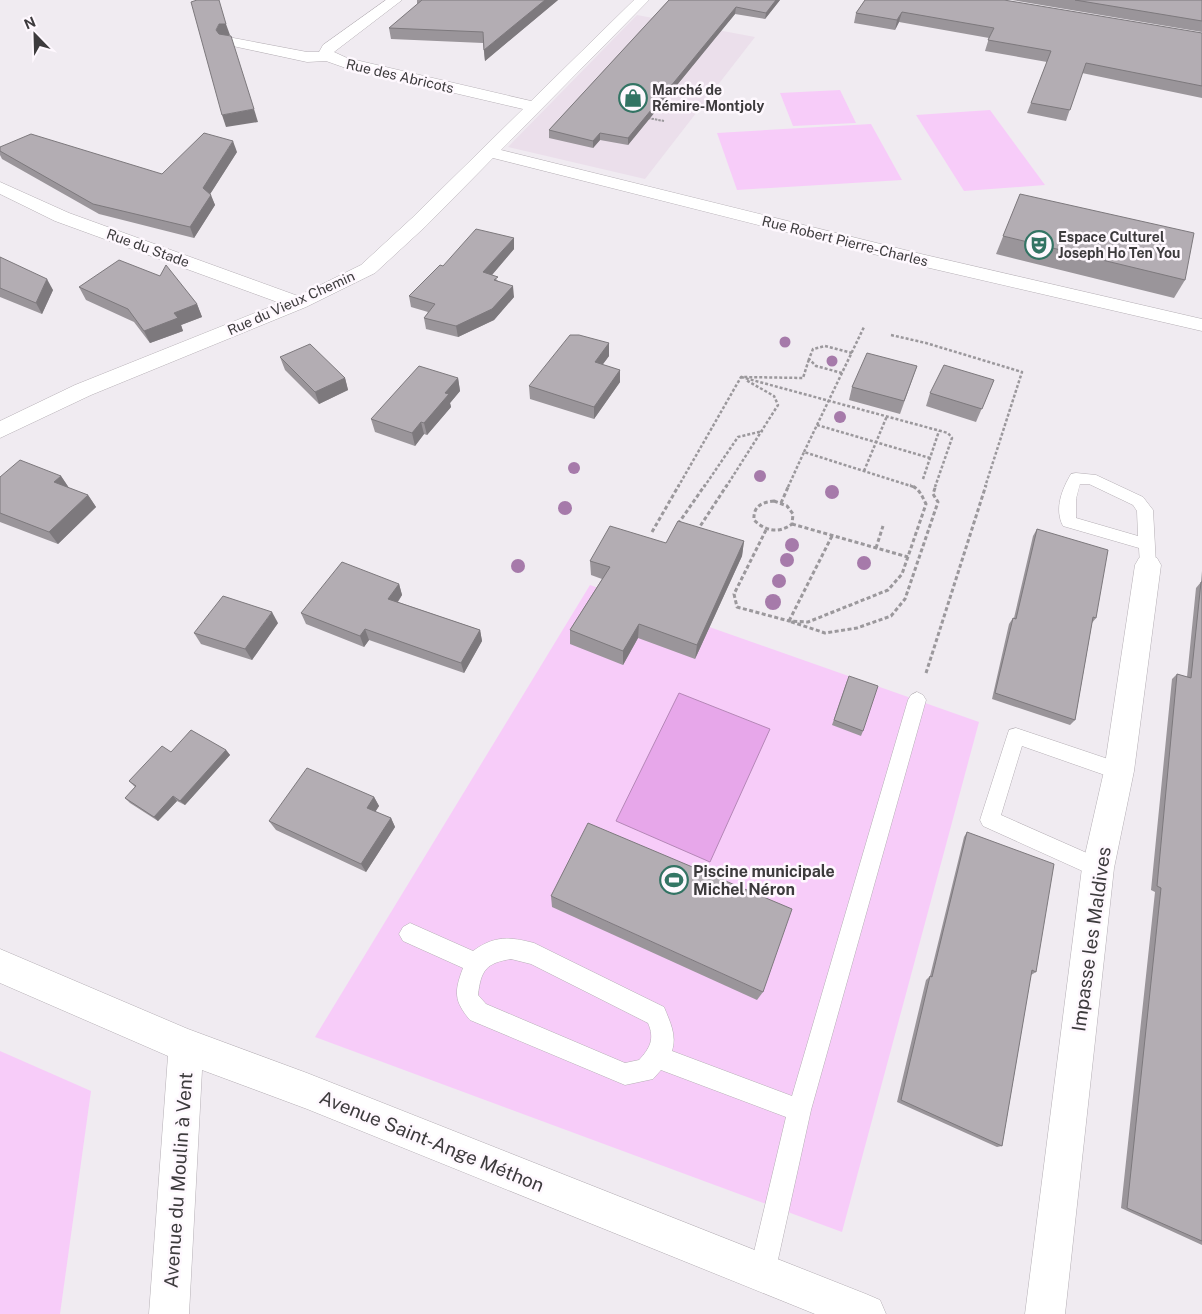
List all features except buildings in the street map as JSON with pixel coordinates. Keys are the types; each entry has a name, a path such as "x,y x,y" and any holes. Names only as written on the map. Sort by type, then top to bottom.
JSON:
{"street":[{"name":"Rue des Abricots","path":"395,0 328,48 326,53 328,56 343,62 534,107"},
{"name":"Rue du Vieux Chemin","path":"0,430 83,390 299,303 368,269 419,222 642,0"},
{"path":"228,41 306,57 328,56"},
{"name":"Rue Robert Pierre-Charles","path":"488,152 921,260 1202,325"},
{"name":"Rue du Stade","path":"0,187 62,216 299,303"},
{"name":"Impasse les Maldives","path":"1046,1314 1098,868 1119,771 1147,555"},
{"name":"Avenue Saint-Ange Méthon","path":"0,966 186,1046 307,1092 866,1314"},
{"name":"Avenue du Moulin à Vent","path":"169,1314 186,1046"}],"lane":[{"path":"1076,478 1091,479 1138,501 1145,510 1147,555 1069,522 1066,511 1072,484 1076,478"},
{"path":"762,1273 799,1110 917,700"},
{"path":"1098,868 990,820 1016,736 1119,771"},
{"path":"410,934 475,963"},
{"path":"511,948 534,954 656,1015 663,1029 664,1042 658,1057 646,1071 625,1074 478,1012 467,999 468,984 475,963 494,950 511,948"},
{"path":"658,1057 799,1110"}],"path":[{"path":"646,117 664,121"},
{"path":"781,503 864,327"},
{"path":"891,335 926,343 1022,372 917,700"},
{"path":"741,377 803,378 813,349 825,346 852,353"},
{"path":"809,359 816,366 842,373"},
{"path":"741,377 948,433 952,438 933,494 938,502 906,598 892,616 857,628 825,633 737,607 734,594 766,530"},
{"path":"695,532 763,431 778,405 774,396 741,377"},
{"path":"652,532 741,377"},
{"path":"864,472 886,416"},
{"path":"817,425 930,458"},
{"path":"677,526 738,437 763,431"},
{"path":"923,479 939,431"},
{"path":"789,621 808,622 888,590 902,574 926,504 922,495 915,487 804,452"},
{"path":"792,524 793,514 791,510 781,503 762,503 754,510 754,520 766,530 782,530 792,524 908,557"},
{"path":"876,548 883,526"},
{"path":"789,621 832,536"}],"shaded area":[{"name":"Marché de Rémire-Montjoly","path":"637,15 755,37 645,179 508,147"},
{"path":"840,90 856,123 793,126 780,93"},
{"path":"990,110 1045,185 964,191 916,115"},
{"path":"871,124 902,180 737,190 717,133"},
{"name":"Piscine municipale Michel Néron","path":"590,585 979,722 842,1232 315,1037"},
{"path":"679,693 770,729 710,862 616,821"},
{"path":"0,1051 91,1091 60,1314 0,1314"}],"place":[{"name":"Marché de Rémire-Montjoly","path":"633,98"},
{"name":"Espace Culturel Joseph Ho Ten You","path":"1039,245"},
{"name":"Piscine municipale Michel Néron","path":"674,880"}]}
